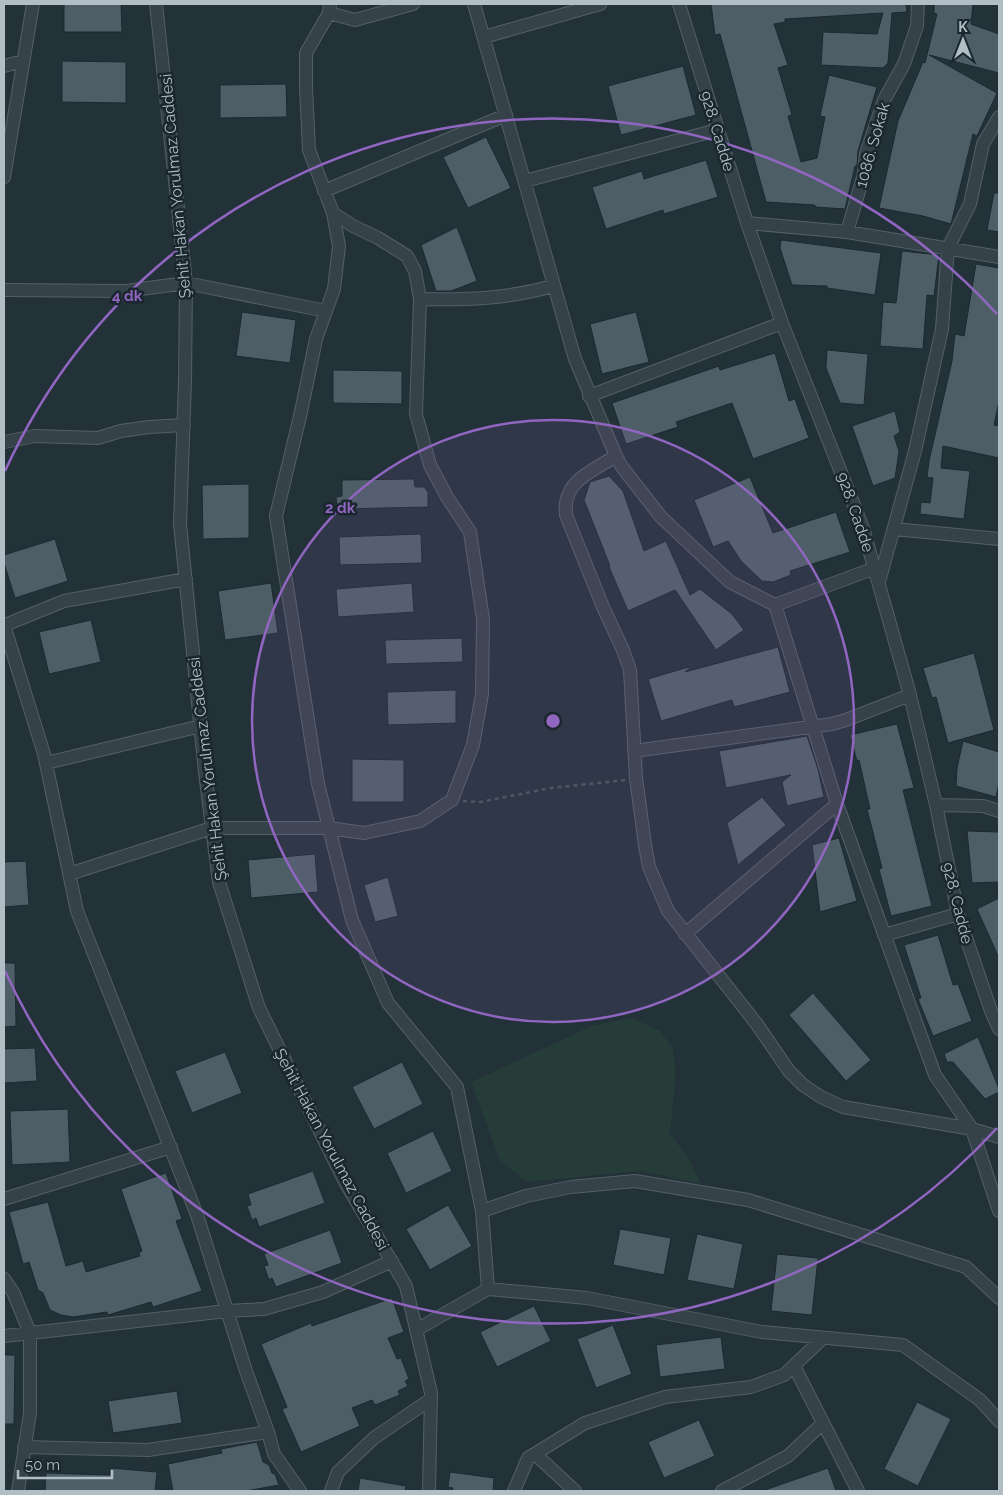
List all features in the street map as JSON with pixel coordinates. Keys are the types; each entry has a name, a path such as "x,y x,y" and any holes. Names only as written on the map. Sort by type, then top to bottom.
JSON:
{"street":[{"path":"4,177 33,4"},
{"name":"Şehit Hakan Yorulmaz Caddesi","path":"156,4 186,283 184,425 180,524 200,726 219,882 258,1008 345,1182 406,1286 431,1398 429,1491"},
{"path":"413,4 355,20 329,8 306,53 309,150 332,213 339,246 334,289 316,339 276,516 318,784 352,920 388,1003 457,1087 482,1211 488,1289"},
{"path":"474,4 574,359 616,456 622,467 662,518 730,582 775,605 837,804 935,1075 972,1129 999,1211"},
{"path":"484,38 600,4"},
{"name":"928. Cadde","path":"679,4 747,223 782,323 864,528 910,695 936,805 958,914 995,1010 999,1029"},
{"name":"1086. Sokak","path":"847,232 864,174 866,154 884,100 904,64 917,26 918,4"},
{"path":"4,66 23,61"},
{"path":"324,190 506,115"},
{"path":"879,582 915,451 942,329 948,248 970,204 983,144 999,117"},
{"path":"525,181 717,130"},
{"path":"69,874 212,828 329,828 364,833 420,822 452,800 473,745 482,694 483,619 470,532 447,497 430,465 416,414 420,300 414,271 407,256 332,213"},
{"path":"747,223 847,232 999,257"},
{"path":"4,290 126,290 186,283 326,311"},
{"path":"420,300 493,298 553,286"},
{"path":"590,396 782,323"},
{"path":"4,442 35,436 98,438 121,431 184,425"},
{"path":"616,456 573,484 567,493 564,504 566,515 630,670 636,778 649,867 668,911 736,997 790,1071 804,1085 822,1098 843,1107 972,1129 999,1138"},
{"path":"894,529 999,539"},
{"path":"775,605 875,568"},
{"path":"186,579 64,600 4,625 46,763 77,911 198,1215 246,1371 274,1454 300,1491"},
{"path":"634,751 832,724 910,695"},
{"path":"46,763 200,726"},
{"path":"685,934 837,804"},
{"path":"936,805 983,806 999,811"},
{"path":"884,936 958,914"},
{"path":"4,1199 171,1147"},
{"path":"482,1211 526,1196 571,1187 635,1181 645,1182 748,1200 966,1267 999,1298"},
{"path":"4,1336 227,1311 264,1309 323,1292 392,1261"},
{"path":"4,1278 13,1292 30,1332 30,1413 18,1491"},
{"path":"416,1330 488,1289 587,1298 762,1332 903,1346 980,1400 999,1421"},
{"path":"514,1491 528,1458 585,1423 665,1398 751,1388 784,1375 822,1339"},
{"path":"794,1366 858,1491"},
{"path":"331,1491 338,1472 374,1438 431,1398"},
{"path":"722,1491 788,1456 823,1423"},
{"path":"24,1447 148,1450 268,1432"},
{"path":"535,1454 575,1491"}],"path":[{"path":"452,800 480,802 550,788 636,778"}],"green space":[{"path":"632,1018 660,1031 673,1048 676,1073 670,1133 691,1162 701,1184 640,1171 527,1182 500,1161 471,1082 594,1025"}],"building":[{"path":"64,4 121,4 122,32 64,32"},
{"path":"711,4 906,4 907,12 892,13 888,63 883,68 821,65 823,32 877,34 883,13 785,19 785,22 774,24 788,65 778,68 792,115 788,116 801,162 817,158 825,117 820,116 829,75 877,87 858,151 857,166 855,166 845,209 766,202 720,34 715,35"},
{"path":"934,4 973,4 971,24 999,34 999,73 929,55 997,93 977,136 973,134 951,224 923,216 879,208 898,121 923,62 925,63 937,14 934,13"},
{"path":"62,61 126,62 126,103 62,102"},
{"path":"683,66 696,115 621,135 608,86"},
{"path":"286,84 287,117 220,118 220,85"},
{"path":"486,137 511,188 468,208 443,157"},
{"path":"706,160 718,197 664,214 663,210 606,229 592,187 642,171 644,179"},
{"path":"994,193 999,193 999,232 987,230"},
{"path":"457,227 477,281 451,291 436,291 421,245"},
{"path":"781,240 881,253 875,295 827,288 827,286 792,285 780,248"},
{"path":"902,251 939,255 934,296 927,295 923,349 880,346 883,302 896,303"},
{"path":"976,264 999,268 999,401 994,425 999,426 999,458 943,446 941,468 970,471 964,519 920,514 921,502 930,503 933,478 927,477 929,461 952,361 955,334 964,336"},
{"path":"242,312 296,320 290,363 236,356"},
{"path":"636,312 649,362 602,374 590,324"},
{"path":"827,350 868,354 864,405 840,403 826,368"},
{"path":"775,353 789,401 795,399 809,438 753,459 732,403 676,422 678,427 626,444 612,403 719,366 720,370"},
{"path":"333,370 402,371 402,404 333,403"},
{"path":"895,411 900,432 894,436 899,451 895,478 873,486 852,426"},
{"path":"609,476 623,491 644,551 666,541 690,595 700,589 732,614 744,630 716,650 675,590 628,611 584,500 590,482"},
{"path":"750,477 773,533 836,512 850,552 790,571 791,575 773,582 762,581 741,561 728,541 713,547 694,500"},
{"path":"414,479 415,487 424,487 428,492 428,507 337,509 336,497 342,496 342,480"},
{"path":"249,484 249,538 203,539 202,485"},
{"path":"421,534 422,563 340,565 339,537"},
{"path":"55,539 68,581 15,598 4,563 4,555"},
{"path":"271,583 278,633 225,640 218,591"},
{"path":"412,583 414,612 338,617 336,589"},
{"path":"91,620 101,662 49,674 39,632"},
{"path":"462,638 463,662 386,664 385,640"},
{"path":"778,647 790,692 734,707 732,700 661,721 648,679 690,668 685,672"},
{"path":"974,653 994,730 948,743 936,697 932,698 923,668"},
{"path":"456,690 456,723 388,725 387,692"},
{"path":"897,724 914,788 903,790 932,906 891,916 879,869 882,868 867,809 870,809 859,760 857,761 850,735"},
{"path":"807,736 818,769 824,797 787,806 782,782 791,775 726,788 719,751"},
{"path":"963,741 999,752 999,782 996,797 956,786 957,768"},
{"path":"352,759 404,760 404,802 352,802"},
{"path":"762,797 786,825 738,865 727,823"},
{"path":"967,831 999,832 999,882 972,883"},
{"path":"839,838 857,901 820,912 812,845"},
{"path":"315,854 318,892 251,898 248,860"},
{"path":"26,861 29,905 4,907 4,862"},
{"path":"388,877 398,916 375,922 364,885"},
{"path":"999,898 999,958 977,909"},
{"path":"938,935 953,985 958,984 972,1021 933,1036 918,999 921,998 904,945"},
{"path":"4,963 15,963 16,1026 4,1027"},
{"path":"813,993 871,1060 846,1081 789,1015"},
{"path":"978,1037 999,1089 999,1092 985,1099 953,1062 947,1062 944,1054"},
{"path":"35,1048 37,1081 4,1083 4,1049"},
{"path":"225,1052 242,1093 192,1113 175,1071"},
{"path":"402,1062 423,1104 374,1129 352,1087"},
{"path":"68,1109 70,1162 12,1165 10,1111"},
{"path":"433,1131 452,1171 406,1193 387,1153"},
{"path":"313,1171 325,1203 259,1227 256,1218 252,1220 247,1206 251,1205 248,1194"},
{"path":"166,1173 182,1219 176,1221 202,1291 153,1307 151,1302 108,1315 107,1312 73,1317 61,1315 50,1310 43,1293 38,1290 29,1262 23,1264 9,1212 48,1202 66,1266 83,1261 86,1272 140,1256 139,1252 142,1251 121,1189"},
{"path":"448,1205 472,1246 430,1270 406,1229"},
{"path":"620,1229 671,1238 664,1275 613,1265"},
{"path":"330,1230 342,1263 276,1287 272,1278 269,1280 264,1266 268,1265 264,1254"},
{"path":"697,1234 743,1244 734,1289 687,1280"},
{"path":"777,1254 818,1258 812,1315 771,1311"},
{"path":"392,1298 404,1332 388,1338 397,1359 401,1358 409,1379 405,1381 408,1386 398,1391 400,1395 375,1405 372,1400 352,1408 360,1426 301,1452 282,1409 287,1407 261,1344 311,1323 312,1326"},
{"path":"534,1306 551,1341 497,1367 480,1332"},
{"path":"613,1325 632,1374 596,1388 577,1339"},
{"path":"721,1337 725,1369 660,1377 656,1345"},
{"path":"4,1355 15,1355 14,1424 4,1424"},
{"path":"177,1391 182,1423 113,1433 108,1401"},
{"path":"917,1402 951,1419 918,1486 884,1469"},
{"path":"699,1420 715,1456 664,1478 648,1442"},
{"path":"257,1442 263,1462 269,1465 279,1485 246,1491 173,1491 168,1464 222,1453 221,1449"},
{"path":"110,1468 157,1472 155,1491 45,1491 46,1473 110,1475"},
{"path":"828,1468 836,1491 765,1491 765,1490"},
{"path":"450,1472 494,1478 493,1491 452,1491 453,1488 448,1487"},
{"path":"360,1478 406,1486 405,1491 358,1491"}]}
